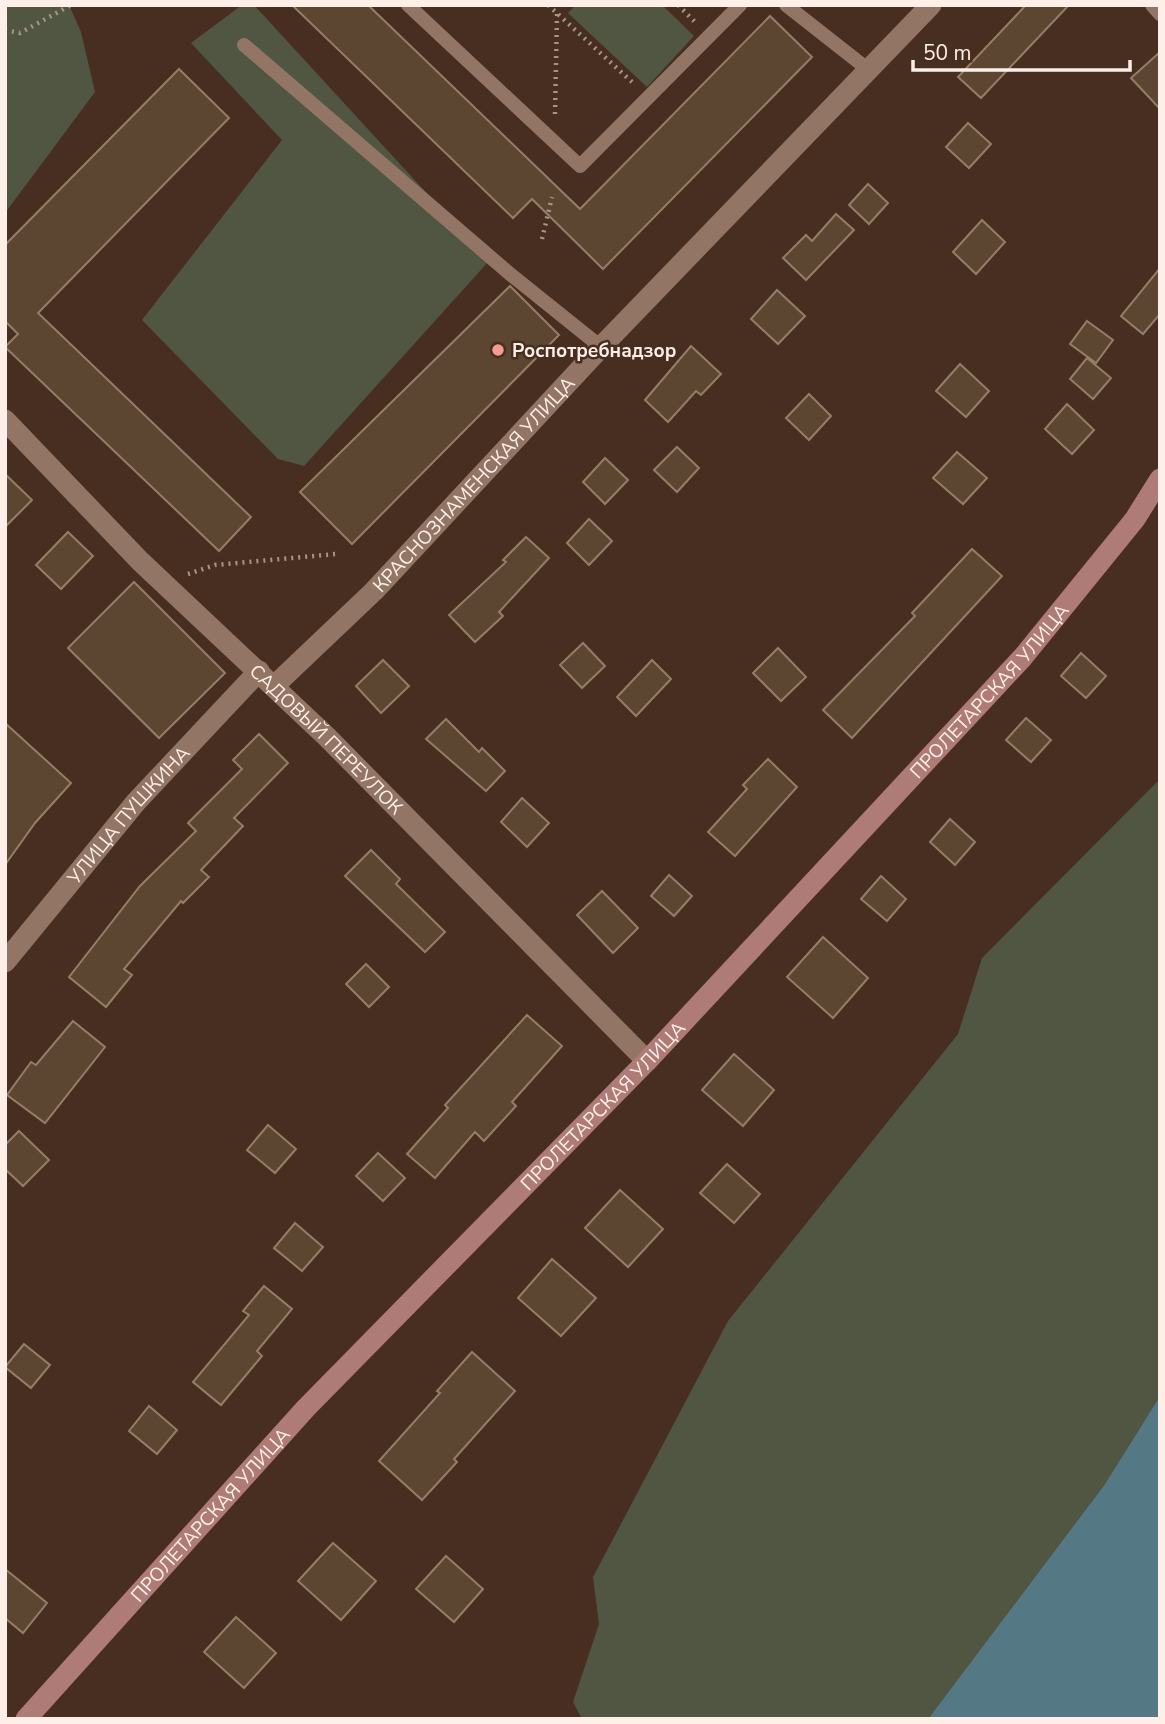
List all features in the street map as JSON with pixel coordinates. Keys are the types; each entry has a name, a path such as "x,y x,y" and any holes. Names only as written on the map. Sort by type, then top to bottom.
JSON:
{"street":[{"name":"КРАСНОЗНАМЕНСКАЯ УЛИЦА","path":"274,686 374,591 601,347 931,5"},
{"name":"САДОВЫЙ ПЕРЕУЛОК","path":"5,420 140,561 259,671 647,1061"},
{"name":"ПРОЛЕТАРСКАЯ УЛИЦА","path":"26,1719 306,1408 647,1061 1024,657 1135,519 1160,479"},
{"name":"УЛИЦА ПУШКИНА","path":"5,962 136,802 259,671"}],"lane":[{"path":"408,5 580,166 740,5"},
{"path":"786,5 870,71"},
{"path":"1152,5 1160,14"},
{"path":"244,45 510,274 601,347"}],"path":[{"path":"5,30 20,33 71,5"},
{"path":"548,5 649,97"},
{"path":"555,142 556,13"},
{"path":"542,239 552,197"},
{"path":"164,581 215,565 336,554"}],"green space":[{"path":"5,5 69,5 81,32 95,92 5,213"},
{"path":"242,5 254,5 489,261 304,466 278,459 142,320 282,140 191,43"},
{"path":"576,5 662,5 694,36 647,87 568,13"},
{"path":"1160,779 1160,1396 1105,1484 928,1719 582,1719 573,1702 599,1624 593,1577 728,1321 958,1034 982,958"}],"water":[{"path":"1160,1396 1160,1719 928,1719 1105,1484"}],"building":[{"path":"292,5 368,5 580,209 770,16 812,57 603,269 532,199 513,218"},
{"path":"1026,5 1069,5 981,98 958,77"},
{"path":"1160,52 1160,109 1131,78"},
{"path":"179,69 229,118 38,313 251,517 219,551 5,347 18,334 5,321 5,245"},
{"path":"968,123 991,144 969,168 946,147"},
{"path":"868,184 888,203 869,224 849,205"},
{"path":"836,214 854,230 806,280 783,258 806,235 812,241"},
{"path":"982,220 1005,242 976,274 953,252"},
{"path":"1160,268 1160,314 1143,334 1121,316"},
{"path":"510,286 559,335 352,544 300,492"},
{"path":"777,290 805,316 778,344 751,319"},
{"path":"1087,321 1113,340 1096,363 1070,344"},
{"path":"691,346 721,374 701,395 696,391 668,422 645,400"},
{"path":"1087,358 1111,378 1093,399 1070,379"},
{"path":"960,364 989,391 966,417 936,391"},
{"path":"809,394 831,416 809,440 786,418"},
{"path":"1067,404 1094,430 1072,454 1045,429"},
{"path":"677,447 699,468 677,492 654,470"},
{"path":"957,452 987,478 963,504 933,478"},
{"path":"605,458 628,480 605,504 583,482"},
{"path":"5,474 32,500 5,527"},
{"path":"589,519 612,541 589,565 567,543"},
{"path":"68,532 93,556 61,589 36,565"},
{"path":"526,537 549,558 499,612 503,616 475,642 449,615 506,562 503,560"},
{"path":"972,549 1002,576 852,738 823,710 915,616 912,613"},
{"path":"134,582 225,673 159,738 68,648"},
{"path":"583,643 605,666 582,688 560,665"},
{"path":"778,648 806,677 781,701 753,673"},
{"path":"1081,653 1106,676 1086,698 1061,676"},
{"path":"383,660 409,686 381,713 356,686"},
{"path":"652,660 671,679 636,716 617,697"},
{"path":"1026,718 1051,740 1031,762 1006,740"},
{"path":"446,719 479,752 482,748 505,771 486,791 426,739"},
{"path":"5,723 71,783 35,823 5,865"},
{"path":"259,734 288,763 234,818 243,826 201,870 209,877 183,903 181,901 124,969 132,975 106,1007 69,977 140,886 196,831 188,823 242,769 233,760"},
{"path":"768,759 797,787 735,856 708,832 747,789 743,785"},
{"path":"522,798 549,823 527,847 501,822"},
{"path":"950,819 975,842 955,865 930,842"},
{"path":"371,850 400,879 396,884 445,932 425,952 345,876"},
{"path":"669,875 692,896 674,916 651,896"},
{"path":"881,876 906,899 887,921 861,899"},
{"path":"602,891 638,928 613,953 577,915"},
{"path":"823,937 868,978 833,1018 787,977"},
{"path":"366,964 389,987 369,1007 346,984"},
{"path":"527,1015 562,1046 512,1102 516,1106 484,1141 475,1132 435,1178 407,1154 448,1108 445,1105"},
{"path":"73,1021 105,1047 45,1123 7,1095 31,1062 36,1065"},
{"path":"734,1054 774,1090 743,1126 702,1090"},
{"path":"268,1125 296,1149 275,1173 247,1150"},
{"path":"19,1131 49,1160 23,1186 5,1169 5,1145"},
{"path":"378,1153 405,1178 383,1201 356,1176"},
{"path":"727,1164 760,1194 734,1223 700,1193"},
{"path":"620,1190 663,1229 628,1267 585,1228"},
{"path":"295,1223 323,1247 302,1271 274,1248"},
{"path":"552,1259 596,1298 561,1336 518,1298"},
{"path":"264,1286 292,1309 257,1351 262,1356 221,1405 193,1382 249,1315 243,1311"},
{"path":"24,1344 50,1365 31,1388 5,1367"},
{"path":"472,1352 515,1391 454,1459 457,1462 422,1500 379,1461 440,1393 437,1391"},
{"path":"149,1406 177,1430 157,1454 129,1431"},
{"path":"333,1543 376,1581 341,1620 298,1581"},
{"path":"446,1556 483,1589 454,1622 416,1589"},
{"path":"5,1569 47,1603 23,1633 5,1618"},
{"path":"236,1617 276,1653 244,1688 204,1652"}],"place":[{"name":"Роспотребнадзор","path":"498,350"}]}
